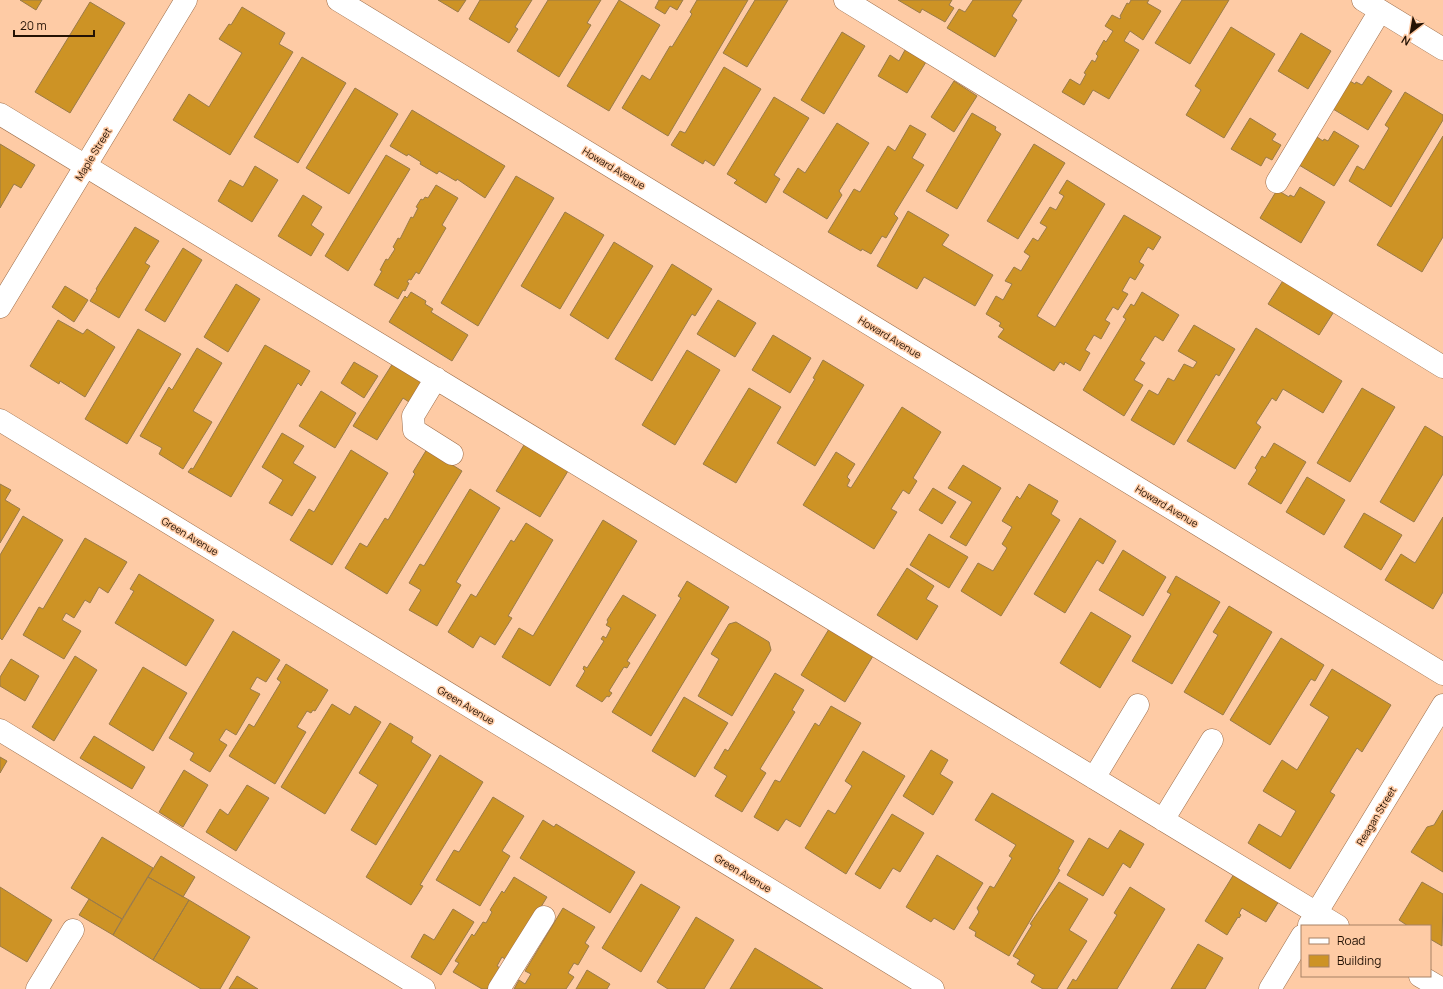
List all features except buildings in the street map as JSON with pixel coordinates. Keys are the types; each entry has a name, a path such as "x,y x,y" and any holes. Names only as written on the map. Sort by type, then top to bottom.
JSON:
{"street":[{"name":"Maple Street","path":"0,307 186,0"},
{"name":"Howard Avenue","path":"338,0 1443,674"},
{"path":"845,0 1443,367"},
{"path":"1276,182 1370,3 1443,49"},
{"path":"0,114 1163,820 1312,919 1334,925"},
{"path":"436,378 413,416 414,430 452,454"},
{"name":"Green Avenue","path":"0,420 933,989"},
{"path":"1094,778 1138,705"},
{"name":"Reagan Street","path":"1312,919 1443,705"},
{"path":"0,730 393,981 424,989"},
{"path":"1163,820 1212,740"},
{"path":"499,989 544,917"},
{"path":"37,989 73,930"},
{"path":"1270,989 1301,938"},
{"path":"1422,977 1442,989"}]}
